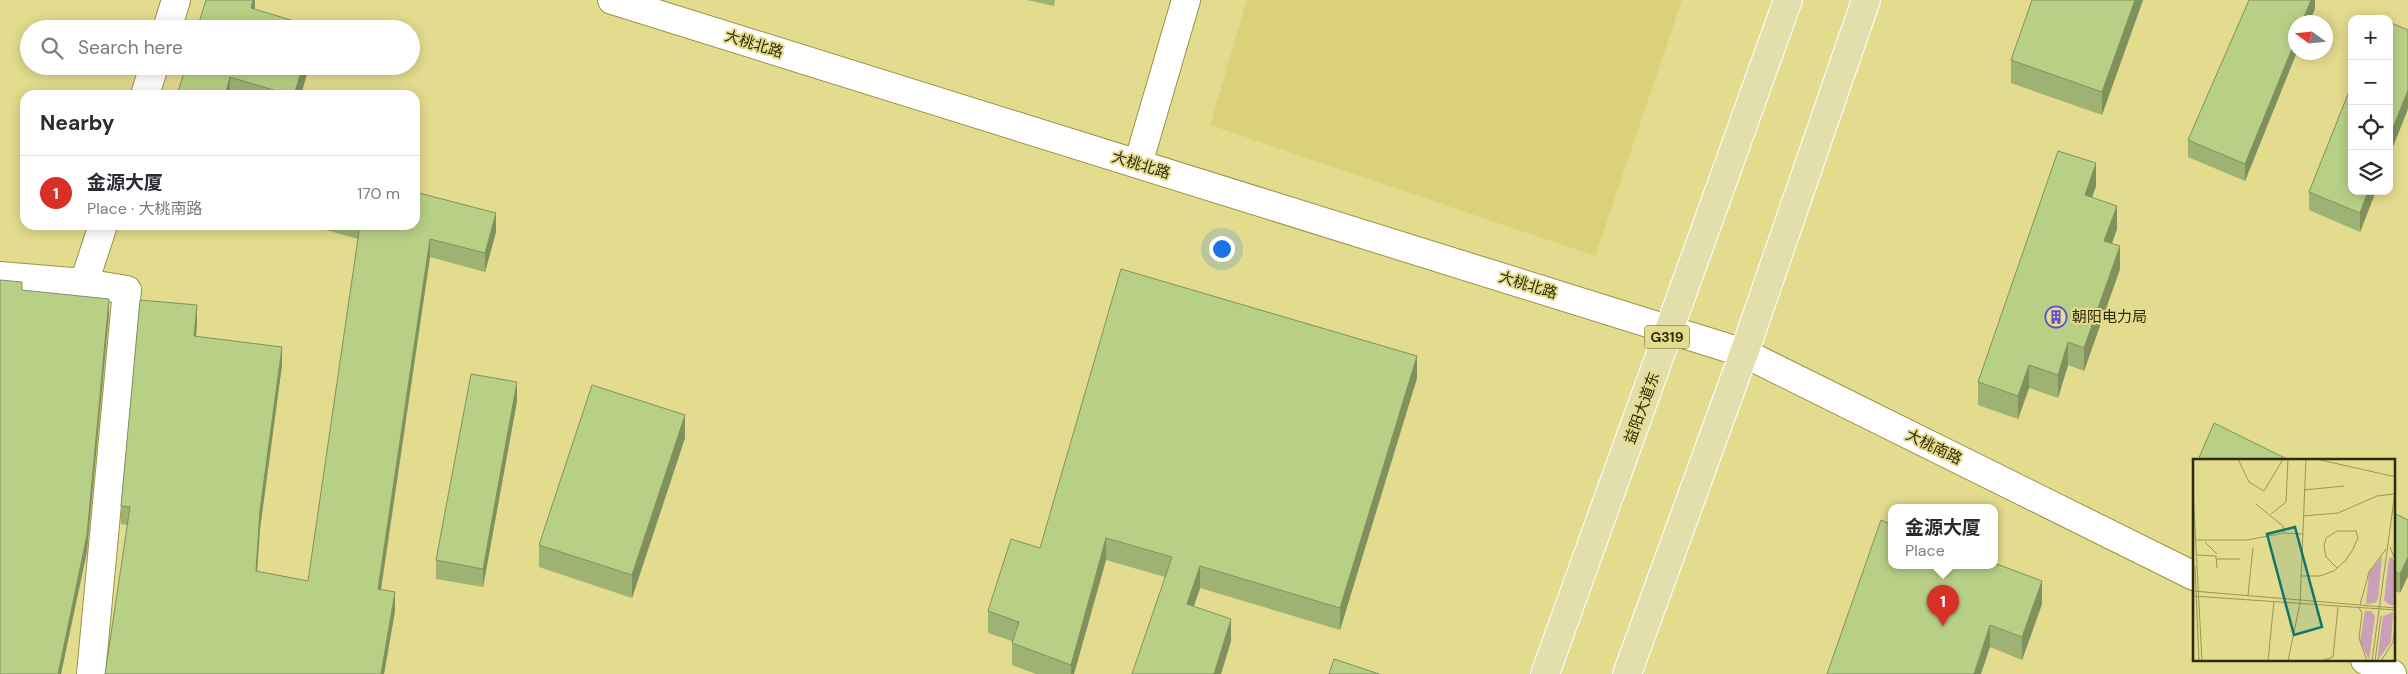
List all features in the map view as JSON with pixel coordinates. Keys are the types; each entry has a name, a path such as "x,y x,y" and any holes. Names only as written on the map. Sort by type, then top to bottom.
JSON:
{"main road":[{"name":"益阳大道东","path":"1545,674 1788,0"},
{"path":"1627,674 1744,353 1866,0"}],"street":[{"path":"170,20 176,0"},
{"name":"大桃北路","path":"612,0 1670,329"},
{"path":"1138,164 1186,0"},
{"path":"147,90 151,75"},
{"path":"84,283 101,230"},
{"path":"0,276 84,283 127,290 91,674"},
{"name":"大桃南路","path":"1670,329 1744,353 2193,576"},
{"path":"2369,662 2392,674"}],"shaded area":[{"path":"1247,0 1682,0 1595,256 1210,125"}],"building":[{"path":"206,0 253,0 251,8 291,20 200,20"},
{"path":"2032,0 2135,0 2102,92 2011,60"},
{"path":"2249,0 2311,0 2305,15 2288,15 2288,59 2245,164 2188,140"},
{"path":"2393,24 2408,30 2408,90 2393,128"},
{"path":"183,75 300,75 296,90 273,90 230,77 226,90 179,90"},
{"path":"2348,94 2348,195 2367,195 2360,213 2309,192"},
{"name":"朝阳电力局","path":"2058,151 2096,163 2085,195 2117,206 2104,241 2120,246 2084,348 2068,342 2058,375 2029,365 2018,396 1978,382"},
{"path":"420,193 496,213 485,253 430,239 378,589 395,592 381,674 105,674 130,507 121,506 140,300 197,305 194,336 282,347 260,510 256,571 308,581 359,230 420,230"},
{"path":"1121,269 1417,356 1340,608 1200,566 1187,604 1231,619 1214,674 1132,674 1172,557 1106,538 1071,665 1012,643 1019,622 988,611 1011,539 1040,548"},
{"path":"0,280 22,282 22,290 109,299 87,535 58,674 0,674"},
{"path":"471,374 517,382 483,569 436,560"},
{"path":"592,385 685,415 632,575 539,545"},
{"path":"2214,423 2287,459 2198,459"},
{"path":"2396,514 2408,520 2408,557 2400,574 2396,572"},
{"path":"1881,520 1888,523 1888,569 1998,569 1998,564 2042,581 2022,637 1990,625 1974,674 1827,674"},
{"path":"1334,659 1379,674 1329,674"}],"place":[{"name":"朝阳电力局","path":"2056,317"},
{"name":"金源大厦","path":"1943,626"}]}
